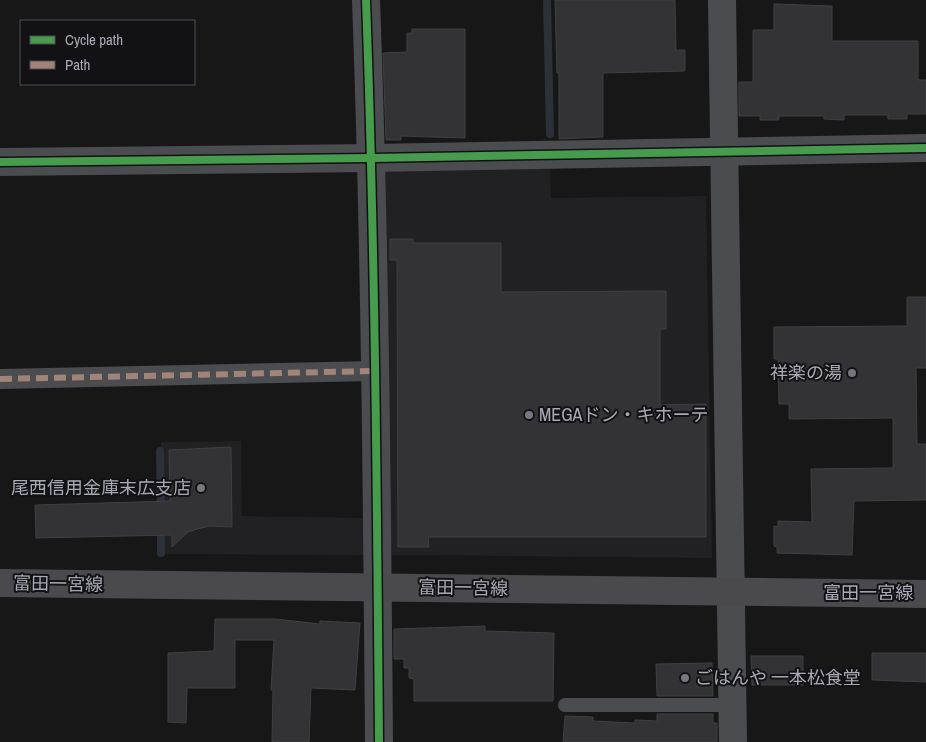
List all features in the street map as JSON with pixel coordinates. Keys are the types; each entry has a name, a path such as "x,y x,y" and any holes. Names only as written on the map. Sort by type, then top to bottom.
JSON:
{"main road":[{"name":"富田一宮線","path":"0,583 926,594"}],"street":[{"path":"366,0 372,158 378,587 378,742"},
{"path":"722,0 733,742"},
{"path":"0,162 372,158 926,148"},
{"path":"0,379 375,371"}],"lane":[{"path":"565,704 733,705"}],"shaded area":[{"path":"550,167 551,198 706,196 712,558 391,555 383,175 388,170"},
{"path":"241,441 242,516 366,518 366,555 164,554 161,442"}],"building":[{"path":"555,0 675,0 676,50 685,50 685,71 603,73 603,137 559,139 559,73 557,73"},
{"path":"774,4 832,6 832,41 918,41 918,80 926,80 926,114 907,114 907,119 888,119 888,115 844,115 844,120 824,119 824,116 779,116 779,120 760,120 760,116 739,116 739,82 753,82 753,30 774,30"},
{"path":"412,29 465,29 465,138 401,136 401,140 386,140 383,53 407,52 407,33 412,33"},
{"name":"MEGAドン・キホーテ","path":"390,239 413,239 413,243 501,243 501,292 666,291 666,329 660,329 660,405 706,404 706,537 428,537 429,547 398,547 397,260 390,260"},
{"path":"907,297 926,297 926,368 916,368 917,444 926,444 926,500 854,501 852,555 777,553 777,547 774,546 774,526 778,527 778,521 812,522 811,469 893,468 893,418 789,419 789,404 779,404 778,359 774,359 774,327 907,326"},
{"path":"231,447 232,527 210,526 188,532 172,547 172,535 36,538 35,505 170,501 169,450"},
{"path":"215,619 276,619 320,624 320,621 360,623 355,690 311,688 309,742 272,742 273,690 271,690 274,640 235,640 235,688 187,688 186,723 168,722 168,653 214,651"},
{"path":"485,626 485,631 554,633 553,701 414,701 414,679 409,678 409,668 404,668 404,659 394,659 394,629"},
{"path":"872,653 926,653 926,682 872,680"},
{"path":"751,656 803,656 803,685 752,685"},
{"name":"ごはんや 一本松食堂","path":"712,663 713,696 657,696 656,664"},
{"path":"657,714 713,714 713,723 717,723 717,742 563,742 565,716 593,717 593,721 635,723 635,720 657,721"}],"waterway":[{"path":"547,0 550,134"},
{"path":"160,451 161,511"},
{"path":"161,525 161,553"}],"marked path":[{"path":"0,379 375,371"}],"cycle path":[{"path":"366,0 374,278 379,742"},
{"path":"0,162 372,158 926,148"}],"place":[{"name":"祥楽の湯","path":"852,373"},
{"name":"MEGAドン・キホーテ","path":"529,415"},
{"name":"尾西信用金庫末広支店","path":"201,488"},
{"name":"ごはんや 一本松食堂","path":"685,678"}]}
